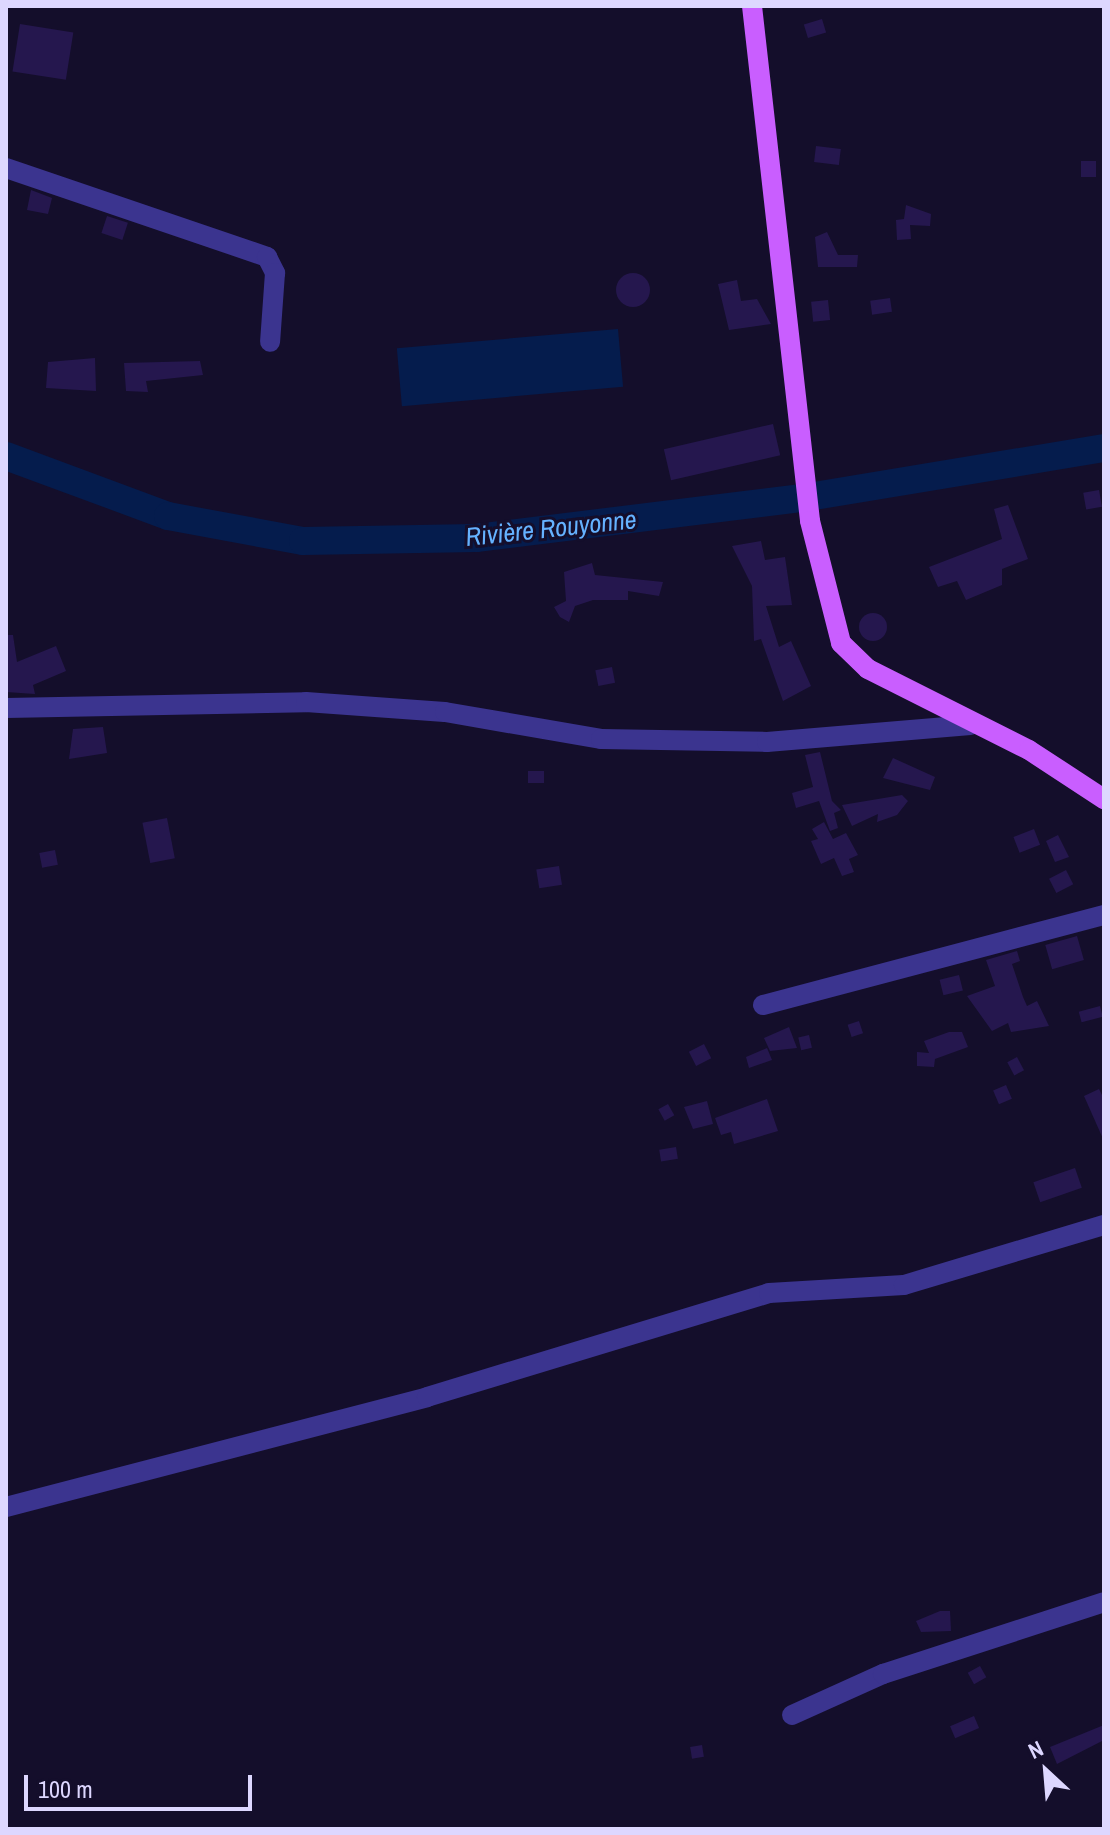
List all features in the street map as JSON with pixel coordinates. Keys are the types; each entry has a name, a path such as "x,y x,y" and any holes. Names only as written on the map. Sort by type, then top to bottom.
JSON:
{"main road":[{"path":"752,6 810,521 825,598 841,643 868,669 970,725 1029,750 1104,799"}],"street":[{"path":"6,168 267,257 275,273 270,342"},
{"path":"6,708 306,702 445,712 601,739 767,742 970,725"},
{"path":"763,1005 1104,915"},
{"path":"6,1507 427,1397 769,1293 904,1285 1104,1225"},
{"path":"792,1715 883,1674 1104,1602"}],"water":[{"path":"618,329 623,387 402,406 397,348"}],"building":[{"path":"822,19 826,32 808,38 804,25"},
{"path":"20,24 73,32 66,80 12,71"},
{"path":"816,146 841,149 839,165 814,162"},
{"path":"1081,161 1096,161 1096,177 1081,177"},
{"path":"31,190 52,198 48,214 27,210"},
{"path":"906,205 931,214 930,226 910,225 911,239 897,240 896,220 904,219"},
{"path":"107,216 128,223 122,240 101,233"},
{"path":"827,232 838,255 858,255 857,267 818,267 815,237"},
{"path":"633,273 645,278 650,290 645,302 633,307 621,302 616,290 621,278"},
{"path":"737,280 741,301 757,299 771,324 729,330 718,284"},
{"path":"890,298 892,312 872,315 870,301"},
{"path":"828,300 830,320 813,322 811,302"},
{"path":"95,358 96,391 46,388 48,362"},
{"path":"200,361 203,375 146,381 148,392 126,391 124,363"},
{"path":"773,424 780,455 671,480 664,449"},
{"path":"1099,490 1102,507 1086,510 1083,493"},
{"path":"1008,505 1028,559 1002,569 1002,585 966,600 957,581 938,587 929,567 1002,539 994,509"},
{"path":"761,541 765,560 785,557 792,605 766,606 779,647 791,641 811,686 783,701 761,639 754,641 752,586 732,546"},
{"path":"592,563 595,575 663,582 659,596 628,591 628,600 593,600 575,606 569,622 560,617 554,607 566,601 564,572"},
{"path":"873,613 883,617 887,627 883,637 873,641 863,637 859,627 863,617"},
{"path":"6,635 13,635 17,662 56,646 66,671 33,685 35,694 6,692"},
{"path":"612,667 615,683 598,686 595,670"},
{"path":"103,727 107,753 69,759 73,729"},
{"path":"820,752 832,801 841,810 834,813 838,828 830,831 819,801 796,808 792,793 813,787 805,755"},
{"path":"893,758 935,777 930,790 883,778"},
{"path":"528,771 544,771 544,783 528,783"},
{"path":"902,795 908,801 897,815 877,822 878,814 852,826 842,805"},
{"path":"167,818 175,858 150,863 142,823"},
{"path":"824,822 833,839 846,833 858,855 849,859 854,872 842,876 834,858 821,864 811,841 818,839 812,829"},
{"path":"1034,829 1040,845 1020,853 1013,837"},
{"path":"1058,835 1069,857 1055,862 1046,841"},
{"path":"55,850 58,865 42,868 39,853"},
{"path":"559,866 562,885 539,888 536,870"},
{"path":"1066,870 1073,884 1056,893 1049,879"},
{"path":"1077,936 1084,960 1052,969 1045,945"},
{"path":"1017,951 1020,961 1012,964 1023,997 1027,1006 1037,1001 1049,1026 1011,1032 1008,1023 992,1031 967,996 995,986 986,960"},
{"path":"959,975 963,991 943,995 940,980"},
{"path":"1100,1006 1103,1017 1082,1022 1079,1012"},
{"path":"859,1021 863,1033 852,1037 848,1025"},
{"path":"789,1027 797,1048 770,1051 764,1038"},
{"path":"949,1032 962,1032 968,1047 935,1059 934,1067 917,1066 917,1052 929,1053 924,1041"},
{"path":"809,1035 812,1048 801,1050 798,1037"},
{"path":"704,1044 711,1058 696,1066 689,1052"},
{"path":"767,1048 772,1060 749,1068 746,1057"},
{"path":"1017,1057 1024,1070 1014,1075 1007,1062"},
{"path":"1006,1085 1012,1099 999,1104 993,1090"},
{"path":"1099,1089 1104,1099 1104,1141 1084,1096"},
{"path":"767,1099 778,1131 734,1144 731,1132 721,1135 715,1118"},
{"path":"707,1101 713,1124 693,1129 684,1107"},
{"path":"668,1104 674,1115 665,1121 658,1109"},
{"path":"676,1147 678,1159 661,1162 659,1150"},
{"path":"1075,1168 1082,1188 1040,1202 1033,1182"},
{"path":"940,1611 950,1611 951,1631 921,1632 916,1621"},
{"path":"980,1666 986,1677 974,1684 968,1673"},
{"path":"974,1716 979,1728 955,1738 950,1726"},
{"path":"1104,1725 1104,1740 1057,1764 1050,1747"},
{"path":"702,1745 704,1757 692,1759 690,1747"}],"waterway":[{"name":"Rivière Rouyonne","path":"6,456 168,516 303,541 476,538 808,497 1104,448"}]}
